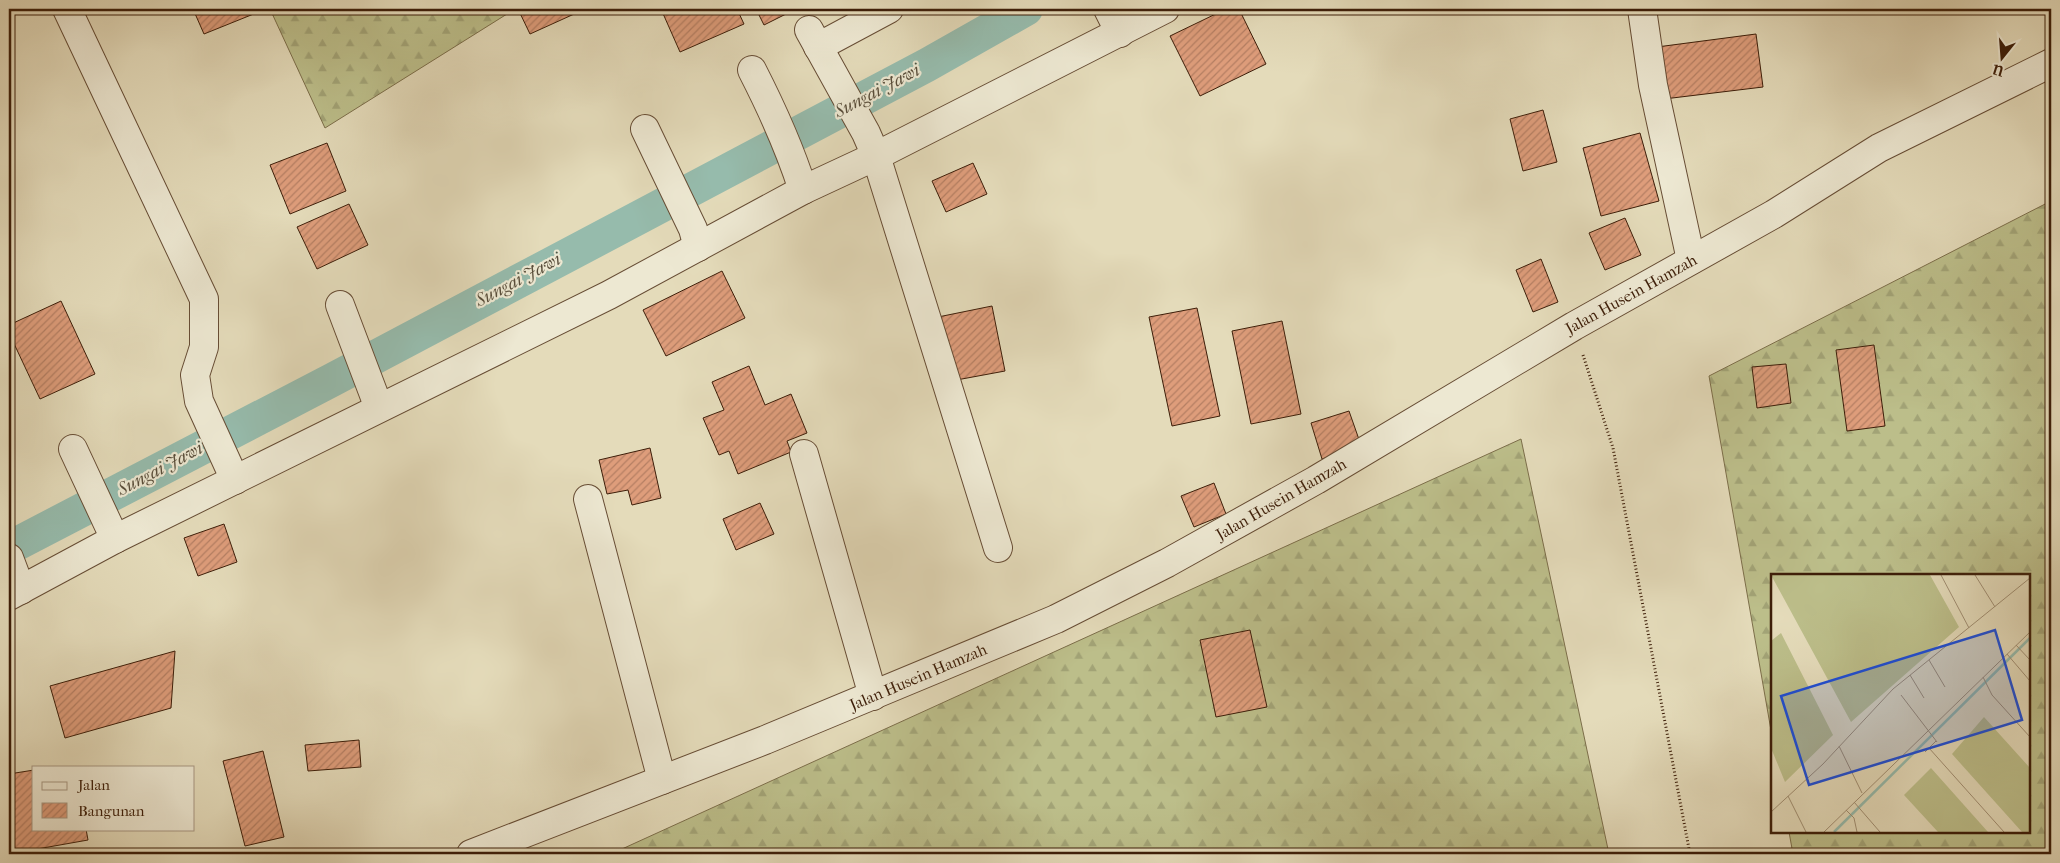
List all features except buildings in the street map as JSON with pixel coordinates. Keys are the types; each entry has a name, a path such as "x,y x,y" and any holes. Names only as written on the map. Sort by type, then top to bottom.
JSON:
{"street":[{"path":"67,9 204,299 204,347 195,375 199,401 231,470"},
{"path":"889,9 813,39 871,144 998,548"},
{"path":"13,580 112,532 231,470 376,401 609,295 695,238 799,179 871,144 1113,18 1165,9"},
{"path":"1642,9 1653,85 1691,260"},
{"name":"Jalan Husein Hamzah","path":"471,854 873,696 1056,619 1168,563 1316,480 1574,326 1774,214 1879,148 2051,63"},
{"path":"752,70 767,99 799,179"},
{"path":"645,129 695,238"},
{"path":"340,305 376,401"},
{"path":"804,454 873,696"},
{"path":"77,458 112,532"},
{"path":"588,499 662,780"}],"path":[{"path":"1574,326 1613,448 1690,854"}],"green space":[{"path":"270,9 515,9 325,128"},
{"path":"2051,201 2051,854 1793,854 1789,833 2030,833 2030,574 1771,574 1771,730 1709,376"},
{"path":"1521,439 1609,854 611,854"}],"waterway":[{"name":"Sungai Jawi","path":"9,548 332,380 927,65 1026,9"}]}
